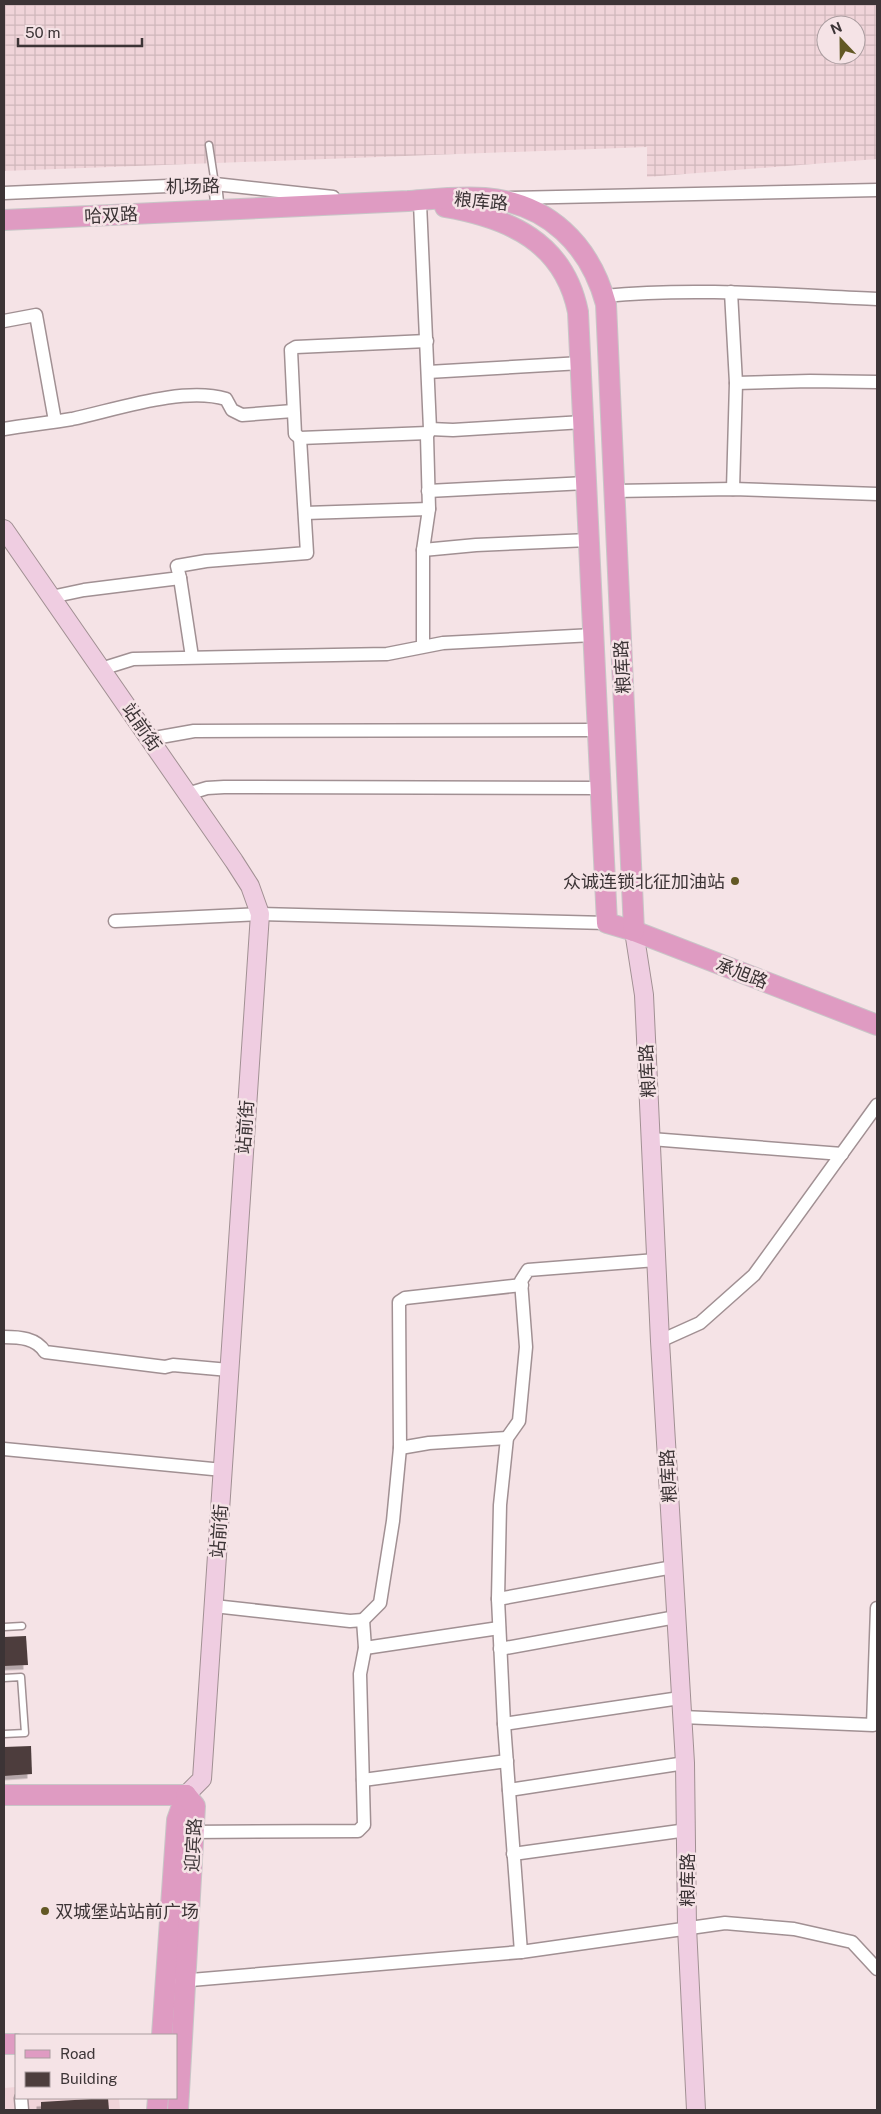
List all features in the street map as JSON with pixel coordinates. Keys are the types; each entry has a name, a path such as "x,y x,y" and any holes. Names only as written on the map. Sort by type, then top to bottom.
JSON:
{"main road":[{"name":"粮库路","path":"414,202 458,197 486,198 519,205 549,220 572,238 588,259 604,296 634,931"},
{"name":"哈双路","path":"4,220 414,202"},
{"name":"粮库路","path":"414,202 480,213 503,222 536,241 557,260 574,292 578,312 581,363 607,923"},
{"name":"承旭路","path":"607,923 634,931 877,1025"},
{"path":"4,1795 186,1795"},
{"name":"迎宾路","path":"176,2034 175,1981 185,1831 177,1820 186,1795"},
{"name":"迎宾路","path":"162,2034 175,1981"}],"street":[{"name":"机场路","path":"4,193 215,184 382,202"},
{"path":"215,184 218,211"},
{"path":"486,198 877,190"},
{"path":"414,202 427,341 428,372 429,509 423,550 423,646"},
{"path":"604,296 731,292 877,299"},
{"path":"731,292 736,383 733,489"},
{"path":"4,321 36,316 55,421"},
{"path":"427,341 296,347 291,350 295,434 300,438 583,422"},
{"path":"428,372 581,363"},
{"path":"736,383 877,382"},
{"path":"4,428 55,421 141,401 211,394 226,399 232,410 242,415 293,411"},
{"path":"192,657 177,566 206,561 307,553 300,438"},
{"path":"428,491 586,483"},
{"path":"614,491 733,489 877,494"},
{"path":"305,513 429,509"},
{"name":"站前街","path":"4,529 250,886 260,914 202,1780 186,1795"},
{"path":"423,550 476,545 589,540"},
{"path":"51,597 84,590 180,578"},
{"path":"101,670 134,659 387,654 423,646 474,640 593,635"},
{"path":"149,739 194,731 597,730"},
{"path":"188,794 207,788 224,787 600,788"},
{"path":"115,921 260,914 607,923"},
{"name":"粮库路","path":"634,931 644,995 660,1341 685,1763 687,1927 696,2110"},
{"path":"660,1341 700,1323 754,1275 877,1105"},
{"path":"650,1139 842,1154"},
{"path":"521,1952 504,1724 498,1600 500,1505 507,1438 518,1421 526,1347 521,1280 528,1270 656,1260"},
{"path":"214,1606 350,1621 363,1620 380,1602 393,1521 400,1448 399,1302 405,1298 522,1285"},
{"path":"4,1337 20,1337 40,1344 45,1352 165,1367 173,1365 229,1370"},
{"path":"400,1448 429,1443 507,1438"},
{"path":"4,1449 223,1470"},
{"path":"498,1600 673,1568"},
{"path":"682,1716 875,1725 877,1608"},
{"path":"500,1649 676,1617"},
{"path":"185,1831 358,1831 364,1825 360,1674 365,1648 363,1620"},
{"path":"365,1648 499,1628"},
{"path":"504,1724 680,1698"},
{"path":"363,1780 507,1761"},
{"path":"509,1790 685,1763"},
{"path":"514,1854 687,1830"},
{"path":"175,1981 521,1952 687,1927 725,1924 794,1930 852,1942 877,1969"}],"lane":[{"path":"209,145 215,184"},
{"path":"4,1627 22,1626"},
{"path":"4,1678 21,1677 25,1733 4,1734"}],"shaded area":[{"path":"4,4 877,4 877,159 647,177 647,147 4,171"},
{"path":"15,2087 15,2099 119,2099 120,2110 4,2110 4,2088"}],"building":[{"path":"26,1636 28,1665 4,1666 4,1637"},
{"path":"31,1746 32,1774 4,1776 4,1747"},
{"path":"108,2099 109,2110 41,2110 41,2102"}],"place":[{"name":"众诚连锁北征加油站","path":"735,881"},
{"name":"双城堡站站前广场","path":"45,1911"}]}
